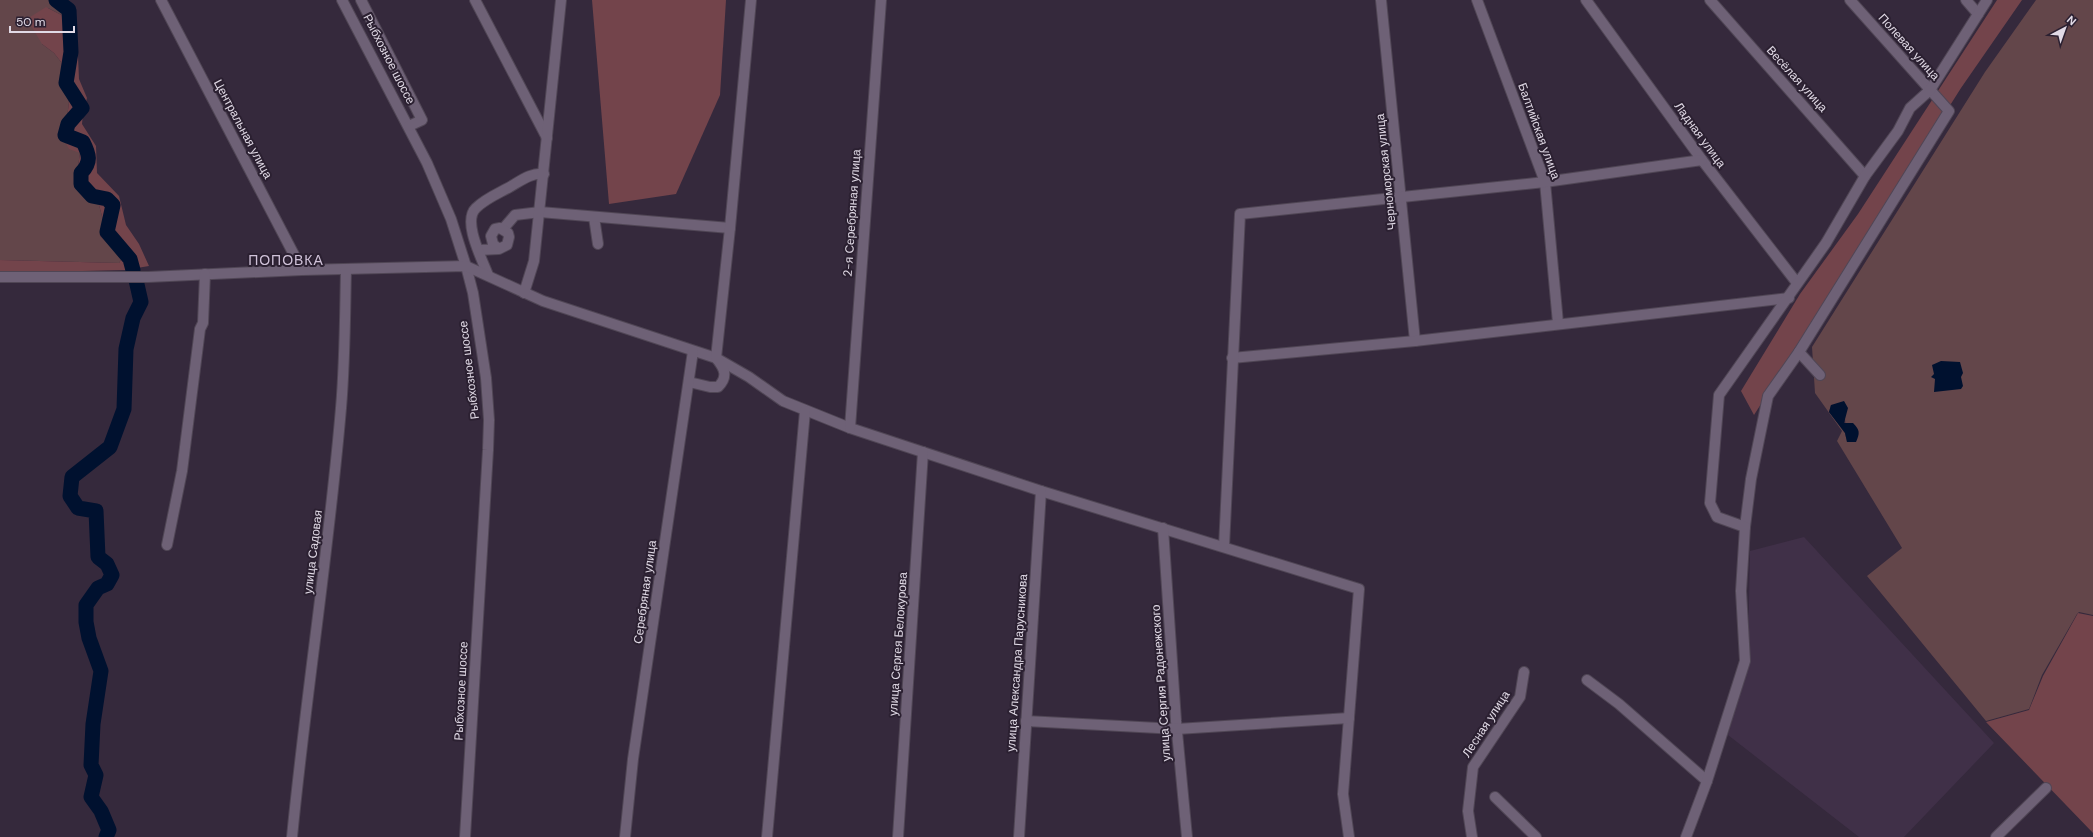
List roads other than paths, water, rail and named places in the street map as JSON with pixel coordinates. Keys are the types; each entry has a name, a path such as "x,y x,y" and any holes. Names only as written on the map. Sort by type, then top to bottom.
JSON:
{"street":[{"name":"Центральная улица","path":"161,0 302,270"},
{"name":"Рыбхозное шоссе","path":"342,0 409,126 447,207 473,293 486,378 489,420 465,837"},
{"path":"361,0 422,120 409,126"},
{"path":"475,0 547,138"},
{"path":"524,292 534,261 561,0"},
{"path":"689,382 710,387 718,386 725,375 725,370 716,358 730,228 751,0"},
{"name":"2-я Серебряная улица","path":"850,428 881,0"},
{"name":"Черноморская улица","path":"1380,0 1402,196 1415,341"},
{"name":"Балтийская улица","path":"1477,0 1545,182 1558,323"},
{"name":"Ладная улица","path":"1586,0 1702,160 1797,283"},
{"name":"Весёлая улица","path":"1710,0 1865,176"},
{"name":"Полевая улица","path":"1799,352 1950,111 1850,0"},
{"path":"1966,0 1978,14"},
{"path":"1745,527 1718,517 1710,503 1718,395 1789,298 1797,283 1826,243 1865,176 1898,131 1910,108 1930,90 1987,0"},
{"path":"1224,546 1240,214 1545,182 1702,160"},
{"path":"488,275 470,226 471,217 475,208 488,198 532,174 544,174"},
{"path":"503,229 515,215 540,212 730,228"},
{"path":"594,217 598,244"},
{"path":"479,250 499,249 504,248 509,241 508,233 503,229 495,229 491,236 493,244 499,249"},
{"path":"0,277 148,277 302,270 466,266 543,301 716,358 749,377 783,401 850,428 1041,492 1359,588 1343,794 1349,837"},
{"name":"улица Садовая","path":"292,837 300,756 328,540 341,414 346,269"},
{"path":"167,545 182,471 200,329 203,324 205,274"},
{"path":"1232,358 1415,341 1558,323 1789,298"},
{"name":"Серебряная улица","path":"625,837 633,759 693,351"},
{"path":"1686,837 1707,781 1744,661 1741,591 1745,527 1751,479 1768,396 1799,352 1820,375"},
{"path":"767,837 805,411"},
{"name":"улица Сергея Белокурова","path":"898,837 923,452"},
{"name":"улица Александра Парусникова","path":"1019,837 1041,492"},
{"name":"улица Сергия Радонежского","path":"1163,528 1177,729 1187,837"},
{"name":"Лесная улица","path":"1472,837 1468,811 1472,767 1520,697 1524,672"},
{"path":"1587,680 1619,704 1707,781"},
{"path":"1026,721 1177,729 1349,718"},
{"path":"1996,837 2046,788"},
{"path":"1495,798 1536,837"}],"water":[{"path":"1941,361 1960,362 1963,373 1961,377 1963,386 1961,389 1934,392 1935,379 1931,377 1934,374 1932,365"},
{"path":"1844,401 1848,408 1844,423 1853,423 1857,428 1859,434 1856,442 1847,442 1845,433 1829,412 1831,405"}],"waterway":[{"path":"56,0 69,10 71,52 66,83 82,108 68,124 65,135 83,142 87,150 88,162 81,173 81,184 92,196 107,199 113,205 107,232 130,259 133,270"},
{"path":"106,837 109,830 101,811 91,797 96,775 91,765 93,724 101,671 89,638 86,622 86,605 98,588 107,584 112,575 107,564 98,557 96,511 78,508 70,496 72,477 110,447 124,409 126,349 133,318 141,302 136,280"}],"district":[{"name":"ПОПОВКА","path":"286,260"}]}
